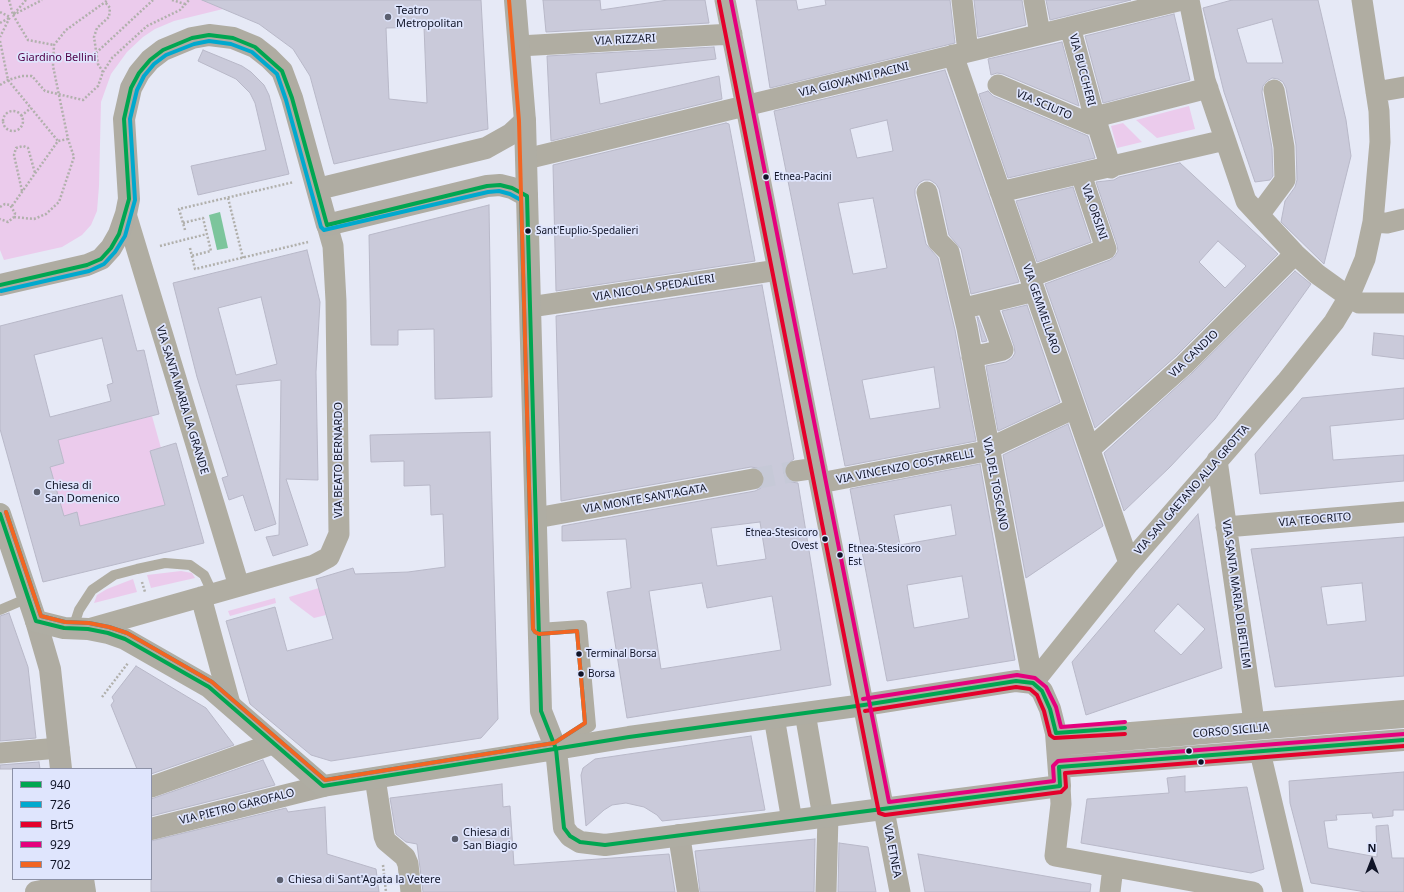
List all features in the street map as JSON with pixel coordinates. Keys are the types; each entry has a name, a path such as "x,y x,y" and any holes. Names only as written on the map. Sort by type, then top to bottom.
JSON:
{"main road":[{"name":"CORSO SICILIA","path":"515,0 525,121 541,711 556,749 564,828 570,836 580,842 605,845 680,844 792,821 884,809 1060,776 1260,752 1404,740"},
{"path":"0,514 36,621 64,628 80,629 125,639 209,688 230,704 272,744 322,786 629,737 864,705 1016,681 1033,683 1042,691 1050,709 1056,739 1060,776"},
{"name":"CORSO SICILIA","path":"1056,739 1254,723 1404,717"}],"street":[{"path":"725,0 864,705"},
{"name":"VIA GEMMELLARO","path":"962,0 960,54 965,90 1129,563"},
{"path":"1034,0 1040,34"},
{"name":"VIA GIOVANNI PACINI","path":"526,159 1182,0"},
{"path":"1189,0 1207,84 1246,201 1295,254 1349,297 1359,302 1404,302"},
{"name":"VIA SAN GAETANO ALLA GROTTA","path":"1033,683 1129,563 1286,382 1334,322 1349,297 1365,258 1373,222 1380,142 1376,92 1362,0"},
{"name":"VIA BUCCHERI","path":"1070,27 1107,168"},
{"name":"VIA RIZZARI","path":"519,46 732,34"},
{"path":"0,285 87,265 101,258 111,248 119,234 126,214 129,199 124,119 131,88 139,73 150,60 163,50 192,38 209,35 233,38 255,47 282,71 288,84 313,169 330,235 487,186 500,185 512,188 527,196"},
{"name":"VIA SCIUTO","path":"965,90 995,84 1094,119"},
{"path":"1094,119 1207,84"},
{"path":"1376,92 1404,87"},
{"path":"1259,215 1285,180 1284,147 1274,90"},
{"path":"318,189 486,148 511,134 525,121"},
{"path":"1000,192 1225,140"},
{"name":"VIA ORSINI","path":"1032,284 1106,249 1081,174"},
{"name":"VIA DEL TOSCANO","path":"927,192 938,241 949,252 962,308 1033,683"},
{"name":"VIA SANTA MARIA LA GRANDE","path":"126,214 239,586"},
{"path":"1373,222 1387,223 1404,219"},
{"name":"VIA BEATO BERNARDO","path":"80,629 211,595 314,565 328,557 339,534 339,389 330,235"},
{"name":"VIA CANDIO","path":"1090,449 1184,365 1295,254"},
{"name":"VIA NICOLA SPEDALIERI","path":"530,307 778,270"},
{"path":"962,308 986,303 1032,284"},
{"path":"972,357 1003,350 986,303"},
{"name":"VIA VINCENZO COSTARELLI","path":"796,471 819,476 981,452 989,450 1075,408"},
{"name":"VIA SANTA MARIA DI BETLEM","path":"1217,460 1254,723"},
{"name":"VIA MONTE SANT'AGATA","path":"536,518 753,479"},
{"name":"VIA TEOCRITO","path":"1226,527 1404,512"},
{"path":"211,595 230,704"},
{"path":"0,753 37,750 60,759 50,669 36,621"},
{"name":"VIA ETNEA","path":"864,705 900,892"},
{"path":"805,713 826,816 826,892"},
{"path":"774,717 792,821"},
{"path":"152,787 272,744"},
{"path":"1260,752 1293,892"},
{"path":"1060,776 1061,804 1054,856 1254,892"},
{"path":"375,778 384,836 386,841 405,857 408,864 411,892"},
{"name":"VIA PIETRO GAROFALO","path":"152,828 322,786"},
{"path":"680,844 688,892"},
{"path":"1110,892 1113,867"},
{"path":"36,892 74,886"}],"lane":[{"path":"80,629 79,610 92,590 114,575 137,568 165,563 190,565 204,575 211,595"},
{"path":"0,610 27,595"},
{"path":"539,628 582,625 591,726 556,749"},
{"path":"1254,723 1404,705"}],"path":[{"path":"10,0 12,16 28,40 54,45"},
{"path":"0,37 12,16 26,0"},
{"path":"0,23 42,0"},
{"path":"0,220 8,222 14,218 34,219 46,214 59,202 74,157 68,139 60,93 53,66 54,45 66,30 108,0"},
{"path":"96,53 153,0"},
{"path":"172,0 185,4"},
{"path":"0,85 8,80 22,76 32,76 45,91 60,93 83,100 98,86 103,72 112,58 147,26 180,10 189,0"},
{"path":"103,72 96,53 94,37 97,28 109,17 110,8 105,2"},
{"path":"0,12 12,16"},
{"path":"0,41 8,80 58,141"},
{"path":"21,116 31,108"},
{"path":"10,111 17,112 21,116 22,126 16,131 6,130 1,120 5,114 10,111"},
{"path":"12,206 58,141 68,139"},
{"path":"22,191 14,155 16,148 23,146 28,148 35,173"},
{"path":"185,230 180,209 294,182"},
{"path":"228,198 243,258"},
{"path":"0,207 5,204 12,206"},
{"path":"12,206 15,213 14,218"},
{"path":"183,223 203,218 207,234 211,251 191,256"},
{"path":"160,246 207,234"},
{"path":"190,248 195,269 308,242"},
{"path":"102,697 131,660"},
{"path":"382,859 386,892"}],"green space":[{"name":"Giardino Bellini","path":"0,0 234,0 223,9 174,21 155,29 143,37 127,52 111,74 101,102 97,211 91,225 82,235 62,247 4,260 0,250"},
{"path":"1189,106 1195,129 1157,138 1136,120"},
{"path":"1123,123 1142,142 1117,148 1111,126"},
{"path":"152,416 161,448 150,451 165,505 80,526 64,516 50,467 64,463 58,440"},
{"path":"181,571 192,573 195,578 151,588 147,575"},
{"path":"133,579 137,592 94,603 97,595 107,589"},
{"path":"319,588 326,615 314,618 290,600 289,597"},
{"path":"275,598 276,603 230,616 228,611"}],"shaded area":[{"path":"220,212 228,248 217,250 209,215"}],"building":[{"path":"202,0 481,0 488,129 334,164 310,76 293,49 259,24","holes":["424,27 427,103 389,99 386,28"]},
{"path":"543,0 600,0 601,10 668,0 705,0 709,23 546,32"},
{"path":"756,0 796,0 798,10 826,5 825,0 950,0 955,43 770,88"},
{"path":"974,0 1022,0 1026,25 978,37"},
{"path":"1046,0 1131,0 1050,20"},
{"path":"1232,0 1318,0 1346,120 1351,156 1324,264 1281,222 1285,201 1295,187 1297,180 1296,145 1286,88 1283,82 1272,78 1263,86 1262,92 1272,148 1273,176 1270,180 1255,182 1224,92 1203,8","holes":["1272,19 1283,63 1247,63 1237,29"]},
{"path":"1174,14 1190,80 1103,103 1085,36"},
{"path":"1062,42 1079,106 1003,74 997,73 991,75 988,59"},
{"path":"714,47 716,59 596,73 600,104 719,76 722,99 551,141 547,56"},
{"path":"203,50 242,66 251,72 264,85 269,95 289,174 198,195 191,166 266,150 255,103 250,93 236,79 198,61"},
{"path":"945,70 1019,282 971,294 961,249 949,235 939,189 936,184 930,180 924,180 919,183 915,189 915,195 926,244 938,258 955,330 976,441 845,466 774,111","holes":["887,120 893,151 857,158 850,129","873,198 887,268 853,274 838,203","934,367 940,408 870,419 862,380"]},
{"path":"988,91 993,96 1088,136 1095,158 1008,178 979,94"},
{"path":"726,123 729,124 755,261 556,291 553,165"},
{"path":"1180,163 1278,254 1176,356 1095,428 1045,284 1110,260 1115,256 1118,251 1117,245 1096,182 1114,180 1119,177","holes":["1218,241 1246,266 1225,288 1199,262"]},
{"path":"1073,187 1091,242 1037,262 1016,201"},
{"path":"489,205 492,397 435,399 434,329 398,330 398,345 371,345 369,235"},
{"path":"307,250 320,302 316,372 318,480 286,479 308,545 273,556 266,537 279,535 281,380 236,385 276,524 255,531 243,495 229,500 222,478 228,476 197,377 173,283","holes":["261,297 277,364 236,375 218,308"]},
{"path":"1295,271 1311,284 1215,419 1170,467 1124,511 1104,453 1192,373"},
{"path":"762,285 794,459 785,466 784,473 786,478 791,482 798,483 831,685 627,718 607,592 631,588 626,539 562,541 562,526 755,491 761,488 765,477 762,471 751,467 561,501 556,316","holes":["760,522 766,559 717,566 711,528","702,583 707,608 772,596 781,650 661,669 649,591"]},
{"path":"122,295 137,351 144,350 159,414 58,440 64,463 50,467 64,516 77,512 80,526 165,505 150,451 176,443 204,543 43,582 0,429 0,326","holes":["102,338 113,383 107,385 111,401 50,417 34,355"]},
{"path":"1027,305 1060,402 998,431 986,366 1006,362 1012,358 1015,353 1002,311"},
{"path":"978,317 987,341 982,342"},
{"path":"1374,333 1404,336 1404,359 1372,355"},
{"path":"1404,388 1404,419 1330,426 1333,460 1404,455 1404,481 1260,494 1255,454 1302,398"},
{"path":"1068,424 1103,526 1026,578 1003,455"},
{"path":"490,432 498,719 481,738 331,761 311,755 250,704 226,621 275,607 287,651 333,639 316,579 353,568 355,574 408,572 445,567 443,514 431,515 430,485 404,486 404,461 371,462 370,435"},
{"path":"980,464 1015,660 887,681 850,489","holes":["951,505 956,535 900,545 894,515","962,576 969,618 914,628 907,585"]},
{"path":"1198,514 1222,668 1086,715 1072,662","holes":["1178,604 1205,629 1181,655 1154,631"]},
{"path":"1404,537 1404,676 1275,687 1251,549","holes":["1362,583 1366,621 1327,625 1321,587"]},
{"path":"9,613 28,667 36,738 0,741 0,616"},
{"path":"136,666 206,708 234,745 152,774 152,768 137,768 111,705 114,701 112,697"},
{"path":"751,736 765,810 662,821 657,815 644,807 626,803 612,805 586,826 581,775 583,768 595,759"},
{"path":"263,760 275,785 152,816 152,799"},
{"path":"39,762 40,768 0,769 0,765"},
{"path":"1404,772 1404,810 1393,810 1393,816 1373,818 1372,813 1336,815 1337,820 1324,821 1328,848 1377,857 1376,826 1388,825 1392,858 1404,858 1404,892 1366,892 1311,883 1290,803 1289,781"},
{"path":"1185,776 1185,792 1247,787 1264,869 1251,873 1081,843 1087,799 1169,793 1167,778"},
{"path":"502,784 503,807 510,806 514,865 669,854 675,892 423,892 417,844 406,842 396,834 390,798"},
{"path":"325,807 327,854 376,869 379,892 151,892 152,841 286,808 288,812"},
{"path":"815,839 814,892 700,892 695,851"},
{"path":"839,843 868,847 876,892 838,892"},
{"path":"918,854 1091,884 1090,892 925,892"}],"tunnel":[{"path":"753,479 796,471"}],"transit line":[{"name":"702","path":"6,512 41,616 65,622 89,623 109,627 127,633 212,682 325,780 554,743 585,723 577,631 539,634 533,629 519,121 509,0"},
{"name":"929","path":"731,0 889,802 1054,781 1053,766 1058,761 1404,734"},
{"name":"Brt5","path":"719,1 879,813 885,815 1061,792 1066,787 1065,773 1404,746"},
{"name":"940","path":"0,285 87,265 101,259 111,248 119,234 129,199 124,119 131,88 139,73 150,60 163,50 192,38 209,35 233,38 255,47 282,71 292,98 327,225 487,186 500,185 512,188 527,196 541,711 556,749 564,828 570,836 580,842 605,845 1060,786 1059,767 1404,740"},
{"name":"726","path":"1,291 89,271 104,264 115,252 125,236 135,200 130,119 137,90 144,76 154,64 166,55 194,44 209,41 231,44 252,52 277,74 286,100 321,227 324,230 488,192 499,191 510,194 521,200 533,629 539,634 577,631 585,723 554,743 325,780 212,682 127,633 109,627 89,623 65,622 41,616 6,512"},
{"name":"940","path":"0,514 36,621 64,628 88,629 108,633 125,639 209,687 323,786 629,737 864,705 1016,681 1033,683 1042,691 1050,709 1056,733 1125,728"},
{"name":"929","path":"863,699 1017,675 1035,678 1046,687 1056,707 1061,727 1125,722"},
{"name":"Brt5","path":"865,711 1016,687 1030,689 1037,695 1044,711 1050,735 1054,738 1125,734"}],"place":[{"name":"Teatro Metropolitan","path":"388,17"},
{"name":"Etnea-Pacini","path":"766,177"},
{"name":"Sant'Euplio-Spedalieri","path":"528,231"},
{"name":"Chiesa di San Domenico","path":"37,492"},
{"name":"Etnea-Stesicoro Ovest","path":"825,539"},
{"name":"Etnea-Stesicoro Est","path":"840,555"},
{"name":"Terminal Borsa","path":"579,654"},
{"name":"Borsa","path":"581,674"},
{"name":"Chiesa di San Biagio","path":"455,839"},
{"name":"Chiesa di Sant'Agata la Vetere","path":"280,880"}]}
